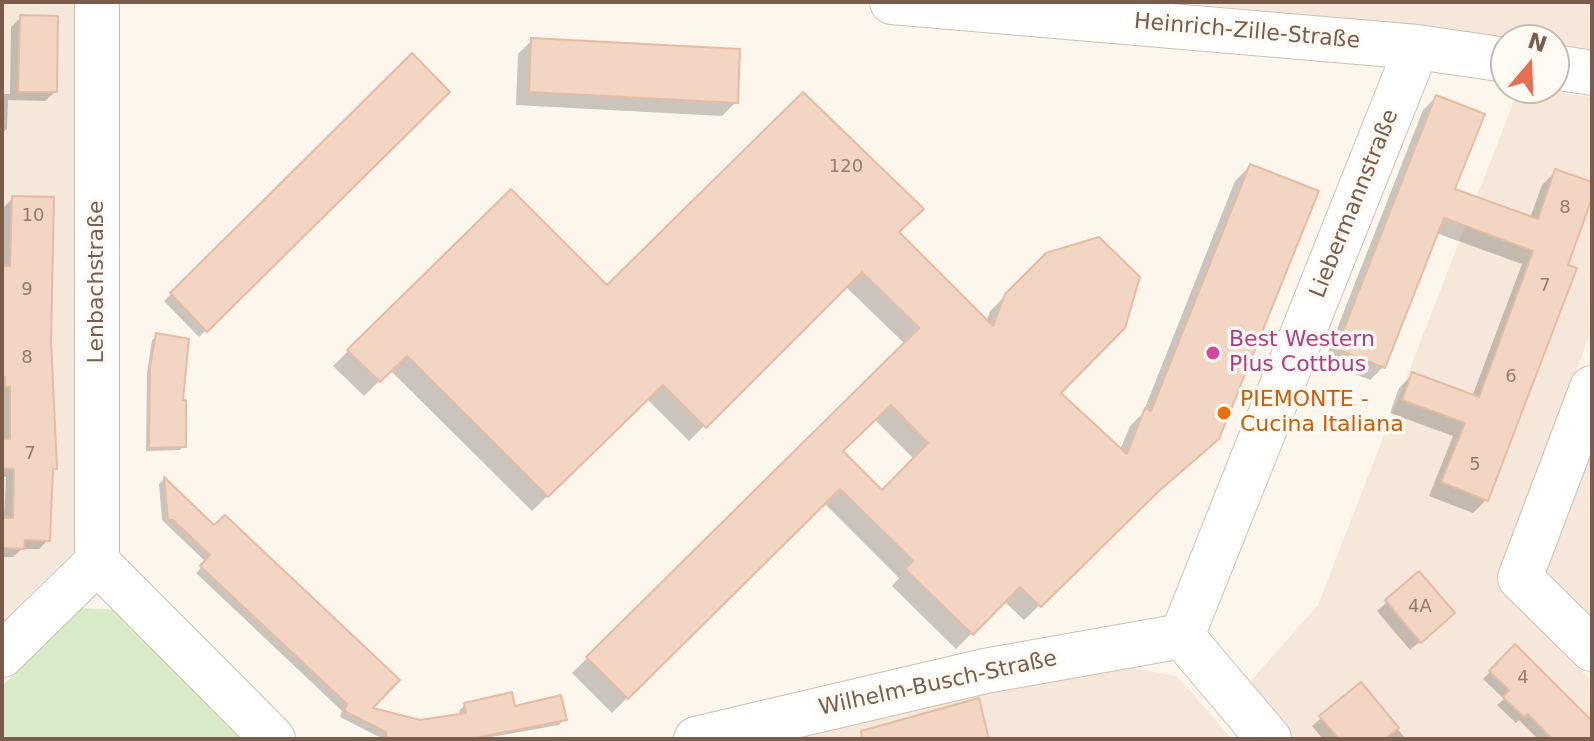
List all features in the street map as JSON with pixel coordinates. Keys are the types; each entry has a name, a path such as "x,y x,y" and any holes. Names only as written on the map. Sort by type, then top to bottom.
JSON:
{"street":[{"name":"Lenbachstraße","path":"97,2 97,562"},
{"name":"Heinrich-Zille-Straße","path":"892,2 1417,47 1490,58"},
{"name":"Liebermannstraße","path":"1182,636 1417,47"},
{"path":"1570,70 1592,73"},
{"path":"1592,388 1520,578 1592,649"},
{"path":"2,655 97,562 273,739"},
{"path":"1182,636 1269,739"},
{"name":"Wilhelm-Busch-Straße","path":"696,739 985,671 1182,636"}],"shaded area":[{"path":"2,2 81,2 75,550 2,621"},
{"path":"1176,2 1592,2 1592,53 1570,50 1570,24 1490,24 1490,36"},
{"path":"1570,94 1592,97 1592,328 1498,585 1592,682 1592,739 1293,739 1247,685 1318,605 1513,104 1570,104"},
{"path":"1592,419 1592,635 1539,563"},
{"path":"1101,662 1177,676 1232,739 761,739"}],"green space":[{"path":"80,608 121,610 244,739 2,739 2,686"}],"building":[{"path":"20,15 58,16 57,92 18,92"},
{"path":"531,38 740,49 738,103 529,92"},
{"path":"412,53 450,92 207,332 170,293"},
{"path":"803,92 924,209 899,232 993,326 1005,294 1046,253 1099,237 1140,277 1125,328 1061,393 1127,454 1145,408 1151,411 1250,164 1319,191 1219,439 1159,491 1041,607 1020,587 973,635 905,569 913,561 840,489 628,699 586,657 919,328 862,272 706,428 663,385 548,497 407,356 380,382 347,350 511,189 607,285","holes":["891,405 928,443 882,490 843,451"]},
{"path":"1436,95 1485,114 1455,189 1538,219 1555,169 1592,182 1592,198 1568,265 1577,268 1488,501 1441,482 1465,423 1402,400 1412,372 1479,397 1533,251 1444,218 1385,368 1336,349"},
{"path":"12,196 54,197 51,340 57,469 53,469 50,541 25,540 24,549 2,548 2,518 13,518 14,469 2,468 2,439 10,439 10,387 5,387 5,377 2,377 2,266 10,266"},
{"path":"156,333 189,339 183,400 186,400 186,447 149,448 150,367"},
{"path":"164,477 214,525 225,515 400,680 373,708 420,720 466,713 464,703 512,692 515,706 561,695 567,720 470,739 387,739 386,732 344,711 347,704 200,566 210,555 173,520 168,520"},
{"path":"1419,571 1455,613 1421,643 1385,600"},
{"path":"1515,644 1592,721 1592,739 1552,739 1528,714 1524,717 1503,697 1509,690 1489,671"},
{"path":"1361,682 1399,728 1385,739 1339,739 1319,716"},
{"path":"979,698 989,739 862,739 861,731"}],"place":[{"name":"Best Western Plus Cottbus","path":"1213,353"},
{"name":"PIEMONTE - Cucina Italiana","path":"1224,413"}]}
